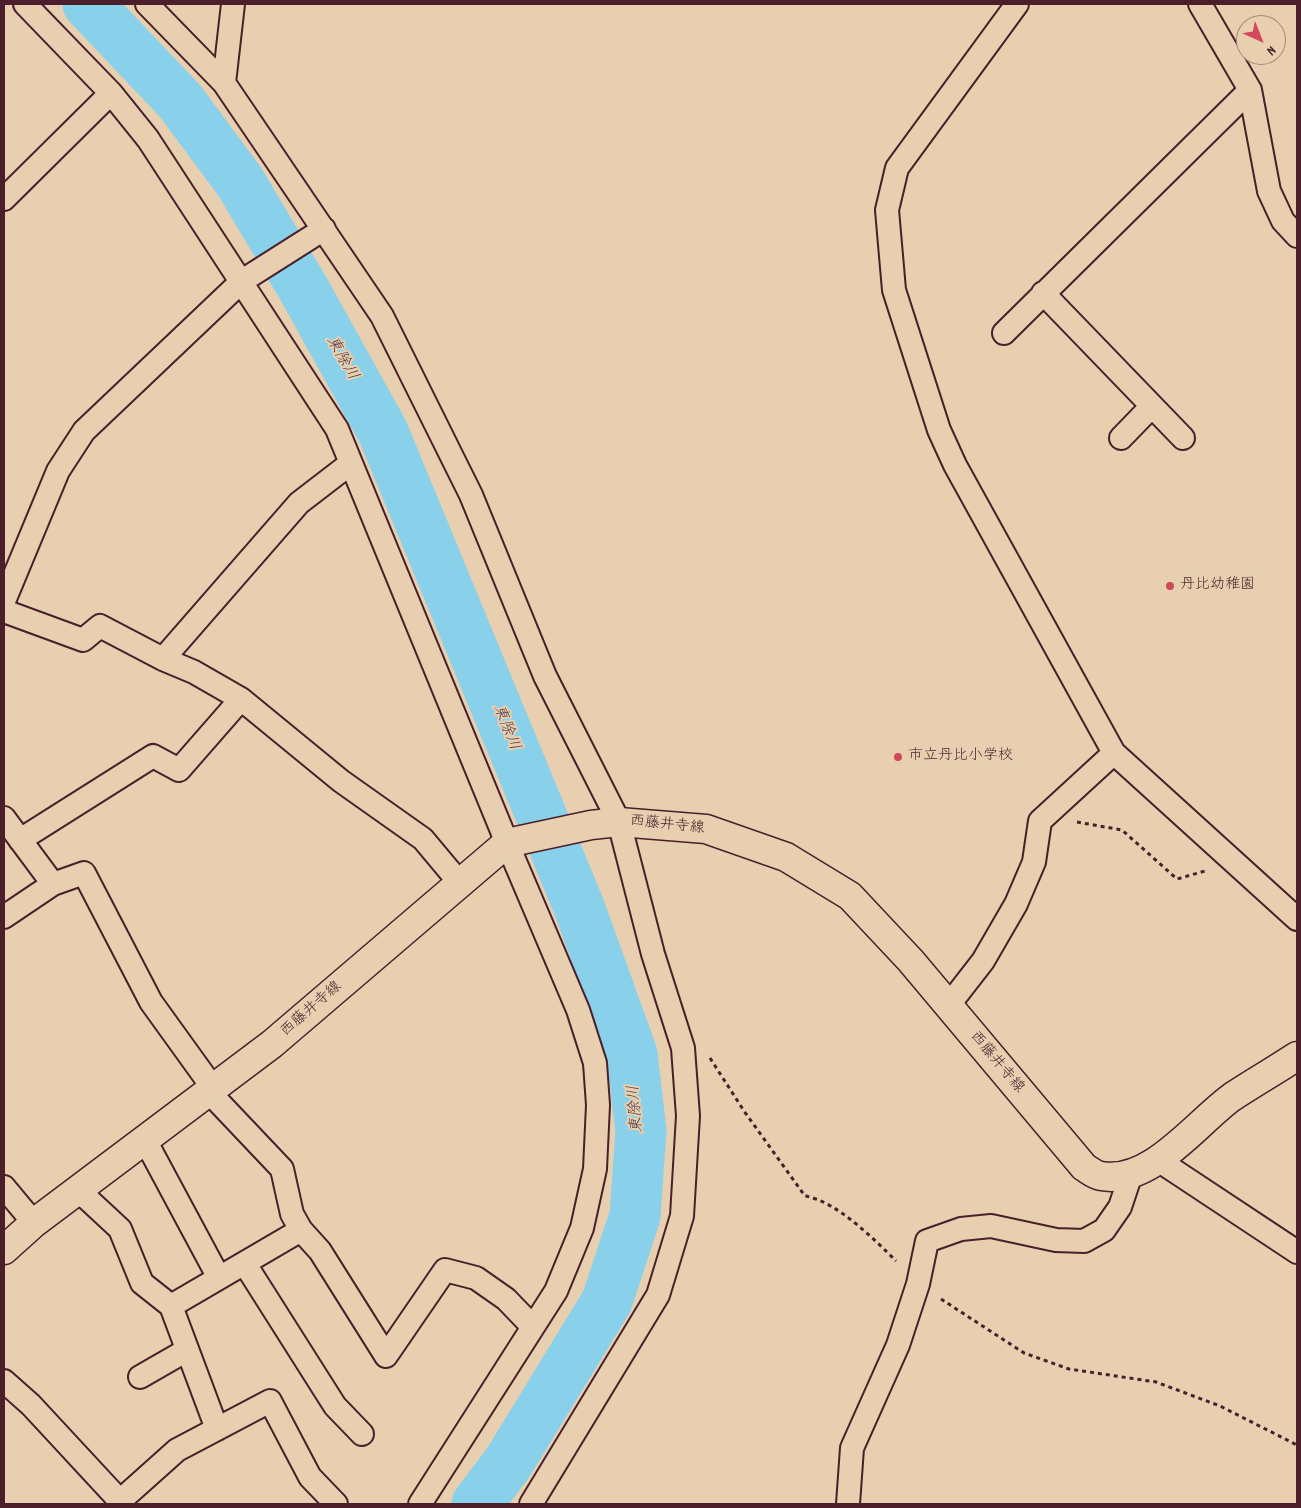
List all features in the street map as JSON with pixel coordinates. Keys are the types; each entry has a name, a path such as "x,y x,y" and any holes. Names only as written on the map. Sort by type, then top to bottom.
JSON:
{"main road":[{"name":"西藤井寺線","path":"4,1250 34,1223 272,1044 459,882 507,843 591,825 619,822 706,829 786,857 850,896 911,961 1084,1166 1098,1175 1113,1177 1131,1174 1158,1160 1231,1098 1297,1056"}],"street":[{"path":"25,4 110,93 148,139 337,428 507,843 578,1010 594,1063 598,1105 595,1169 582,1228 556,1291 420,1504"},
{"path":"147,4 224,83 318,233 382,316 471,495 545,676 619,822 652,954 683,1048 688,1116 682,1216 658,1295 531,1504"},
{"path":"224,83 233,4"},
{"path":"1017,4 897,168 887,210 894,290 940,430 955,465 1114,753 1297,919"},
{"path":"1200,4 1250,90 1269,191 1283,221 1297,236"},
{"path":"1004,333 1250,90"},
{"path":"7,188 110,93"},
{"path":"4,601 58,471 84,431 242,281 318,233"},
{"path":"1043,293 1183,438"},
{"path":"1121,438 1152,406"},
{"path":"163,659 299,503 351,463"},
{"path":"4,611 83,640 100,626 163,659 194,672 240,699 341,781 424,839 459,882"},
{"path":"20,840 153,756 179,770 240,699"},
{"path":"948,1006 983,961 1016,904 1034,862 1040,821 1114,753"},
{"path":"4,818 52,884"},
{"path":"4,917 52,884 84,873 151,1002 211,1090 282,1169 292,1214 301,1230 320,1251 386,1356 445,1270 476,1278 506,1299 533,1327"},
{"path":"144,1140 219,1278"},
{"path":"1158,1160 1297,1252"},
{"path":"848,1504 852,1448 898,1345 918,1284 927,1241 961,1229 991,1226 1056,1240 1084,1240 1104,1230 1120,1207 1131,1174"},
{"path":"4,1187 34,1223"},
{"path":"78,1190 120,1229 142,1283 171,1306 216,1429"},
{"path":"171,1306 301,1230"},
{"path":"245,1264 335,1406 362,1434"},
{"path":"140,1377 187,1350"},
{"path":"4,1381 30,1405 120,1501 177,1450 270,1401 310,1477 336,1504"}],"path":[{"path":"1043,819 1098,824 1122,830 1177,879 1211,870 1245,872"},
{"path":"678,1032 703,1046 744,1111 805,1196 818,1198 850,1220 885,1250 918,1284 1024,1353 1069,1369 1156,1382 1220,1406 1297,1445"}],"waterway":[{"name":"東除川","path":"88,4 180,101 240,182 303,288 383,432 579,907 632,1054 641,1131 635,1216 607,1301 508,1463 477,1504"}],"place":[{"name":"丹比幼稚園","path":"1170,586"},
{"name":"市立丹比小学校","path":"898,757"}]}
